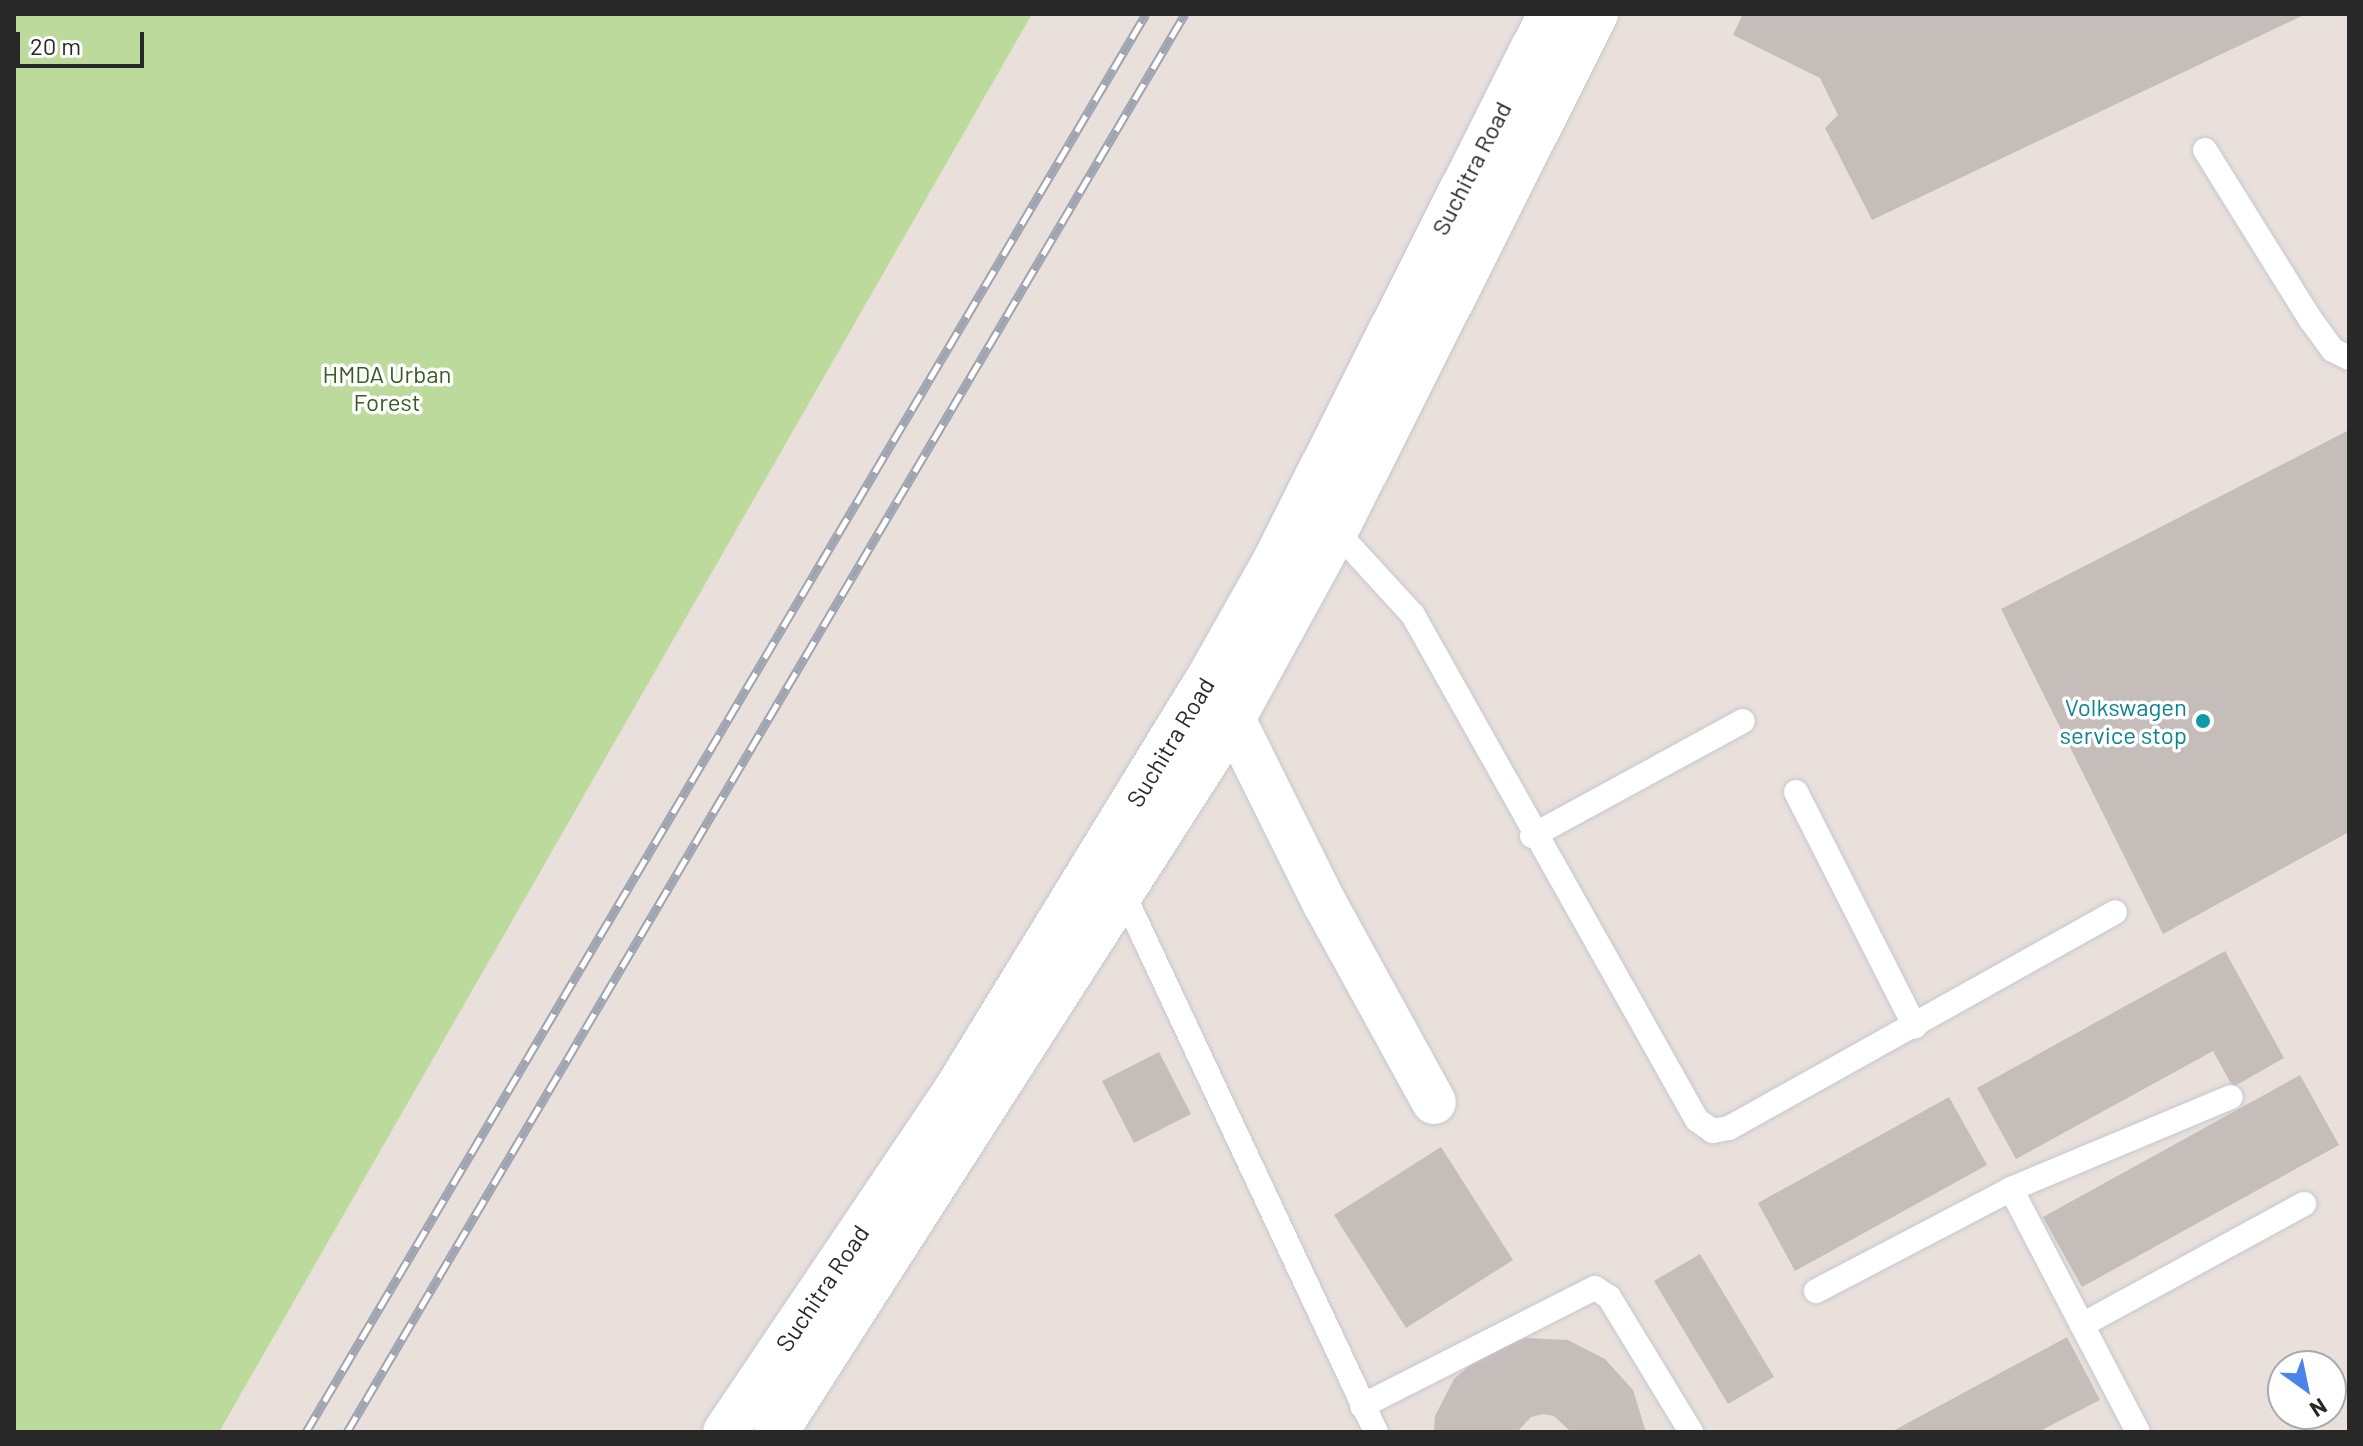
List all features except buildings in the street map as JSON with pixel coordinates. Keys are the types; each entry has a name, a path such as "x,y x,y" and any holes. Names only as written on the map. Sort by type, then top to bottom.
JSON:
{"main road":[{"name":"Suchitra Road","path":"725,1432 957,1088 1205,684 1273,564 1550,14"},
{"name":"Suchitra Road","path":"776,1432 1233,719 1336,531 1596,14"},
{"path":"1233,719 1325,904 1434,1102"}],"lane":[{"path":"2205,150 2311,320 2333,350 2349,358"},
{"path":"1336,531 1413,615 1532,836 1697,1120 1713,1131 1729,1128 1915,1027 2115,912"},
{"path":"1532,836 1743,721"},
{"path":"1796,792 1915,1027"},
{"path":"1122,891 1376,1432"},
{"path":"1816,1291 2011,1189 2231,1097"},
{"path":"2011,1189 2138,1432"},
{"path":"2082,1325 2304,1204"},
{"path":"1362,1406 1595,1288 1609,1297 1691,1432"}],"green space":[{"name":"HMDA Urban Forest","path":"14,14 1032,14 219,1432 14,1432"}],"railway":[{"path":"306,1432 1146,14"},
{"path":"347,1432 1185,14"}],"place":[{"name":"Volkswagen service stop","path":"2203,721"}]}
